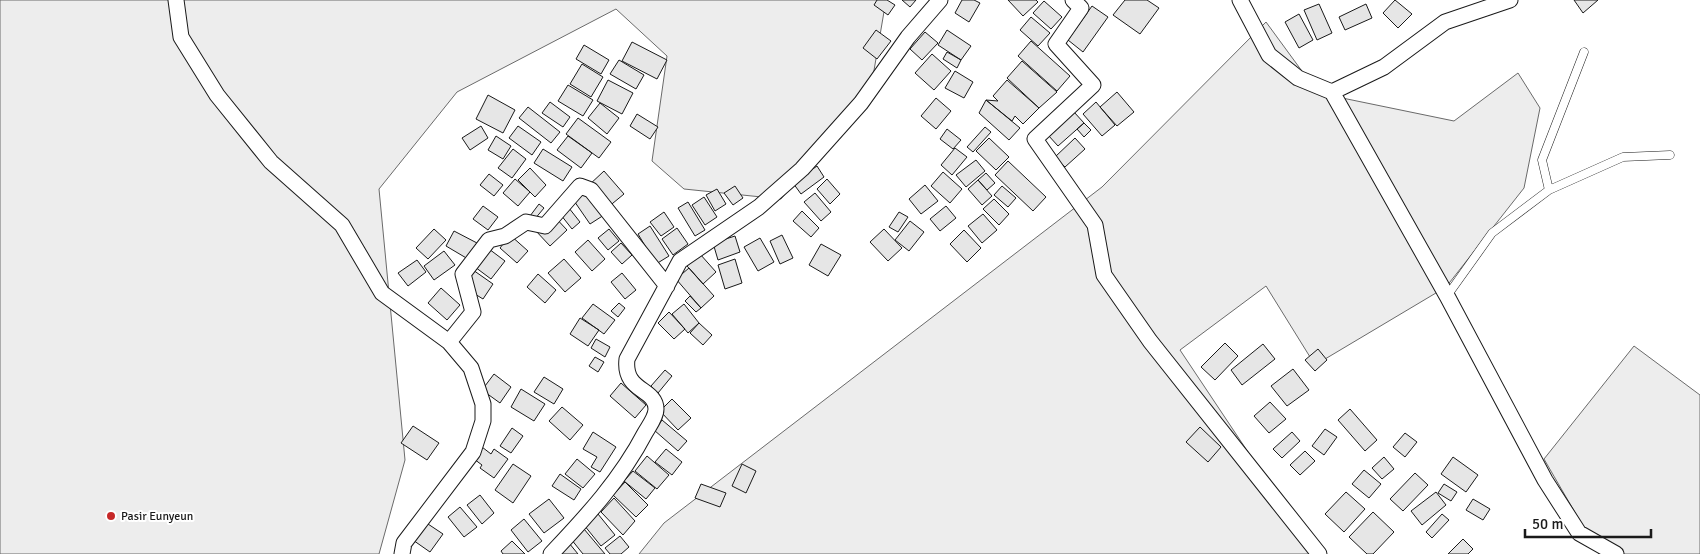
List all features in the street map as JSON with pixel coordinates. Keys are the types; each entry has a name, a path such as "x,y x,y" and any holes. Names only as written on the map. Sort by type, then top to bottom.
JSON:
{"street":[{"path":"176,0 181,37 217,95 271,162 342,225 382,293 449,342 471,368 483,404 483,421 473,452 404,544 402,554"},
{"path":"551,554 599,503 634,454 653,418 656,408 653,399 630,379 626,370 628,359 680,261 759,207 802,169 861,103 908,37 940,0"},
{"path":"1074,0 1082,8 1056,44 1093,85 1034,139 1095,225 1104,275 1150,342 1319,554"},
{"path":"1240,0 1270,55 1298,78 1332,92 1447,296 1545,480 1579,533 1616,554"},
{"path":"1332,92 1384,66 1445,22 1510,0"},
{"path":"449,342 473,312 463,274 488,240 505,236 526,222 545,226 580,186 592,190 667,286"}],"lane":[{"path":"1549,190 1542,160 1584,52"},
{"path":"1447,296 1492,234 1549,190 1623,157 1670,155"}],"shaded area":[{"path":"0,0 886,0 871,88 781,199 684,189 652,161 667,56 616,9 457,92 379,189 405,460 379,554 0,554"},
{"path":"1266,22 1318,93 1454,121 1518,73 1540,108 1524,188 1446,287 1315,365 1266,286 1180,350 1316,554 639,554 664,523 1102,187"},
{"path":"1634,346 1700,395 1700,554 1599,554 1544,459"}],"building":[{"path":"877,0 887,0 895,5 888,15 874,5"},
{"path":"902,0 916,0 910,7"},
{"path":"962,0 974,0 980,3 969,22 955,13"},
{"path":"1008,0 1036,0 1038,2 1023,16"},
{"path":"1125,0 1147,0 1159,8 1140,34 1113,15"},
{"path":"1395,0 1412,14 1398,28 1383,13"},
{"path":"1574,0 1598,0 1583,13"},
{"path":"1044,1 1062,17 1051,29 1033,13"},
{"path":"1319,4 1332,33 1317,40 1304,10"},
{"path":"1366,4 1372,18 1345,30 1339,17"},
{"path":"1092,6 1108,17 1083,52 1068,40"},
{"path":"1299,14 1313,40 1299,48 1285,22"},
{"path":"1031,17 1050,33 1038,46 1020,30"},
{"path":"876,30 891,41 877,59 863,48"},
{"path":"947,30 971,46 961,60 938,45"},
{"path":"925,32 938,43 922,60 910,49"},
{"path":"1031,41 1070,76 1057,91 1018,56"},
{"path":"632,42 667,60 657,79 622,61"},
{"path":"584,45 609,60 601,74 576,59"},
{"path":"947,52 961,60 957,68 943,59"},
{"path":"932,54 951,71 934,90 915,73"},
{"path":"619,60 644,75 636,89 610,74"},
{"path":"1022,61 1057,92 1039,108 1007,78"},
{"path":"582,64 603,77 591,97 570,84"},
{"path":"955,71 973,82 964,98 945,88"},
{"path":"608,80 633,93 622,114 597,101"},
{"path":"1007,80 1039,108 1023,124 1015,116 1012,121 986,100 998,101 993,96"},
{"path":"568,85 593,100 583,116 558,101"},
{"path":"1117,92 1134,112 1117,126 1100,107"},
{"path":"488,95 515,110 503,133 476,119"},
{"path":"936,98 951,111 936,129 921,116"},
{"path":"986,100 1020,128 1009,140 979,113"},
{"path":"550,102 570,117 563,127 542,113"},
{"path":"1096,102 1115,125 1102,136 1083,114"},
{"path":"600,103 619,118 607,134 588,118"},
{"path":"528,107 560,132 551,143 519,118"},
{"path":"1074,112 1084,123 1058,146 1048,135"},
{"path":"637,114 658,127 650,139 630,126"},
{"path":"578,118 611,142 599,158 566,134"},
{"path":"1084,123 1091,130 1084,137 1077,129"},
{"path":"481,126 488,138 470,150 462,138"},
{"path":"518,126 541,142 532,155 509,138"},
{"path":"985,127 991,132 973,152 967,147"},
{"path":"947,129 961,140 953,149 940,139"},
{"path":"496,136 511,146 503,159 488,150"},
{"path":"568,136 592,153 581,168 557,150"},
{"path":"989,138 1009,157 996,170 976,151"},
{"path":"1075,138 1085,149 1065,167 1055,157"},
{"path":"955,148 967,157 952,175 941,165"},
{"path":"513,149 526,159 512,178 498,168"},
{"path":"543,149 572,167 563,181 534,163"},
{"path":"976,160 985,171 966,187 956,175"},
{"path":"1008,161 1046,197 1033,211 995,175"},
{"path":"817,166 824,177 801,194 793,183"},
{"path":"530,168 546,185 535,197 518,180"},
{"path":"604,171 624,194 607,208 588,186"},
{"path":"943,172 962,189 950,203 931,186"},
{"path":"986,173 995,183 987,190 978,180"},
{"path":"489,174 503,185 494,196 480,185"},
{"path":"515,179 530,192 518,206 503,193"},
{"path":"827,179 840,194 830,204 817,189"},
{"path":"978,180 992,196 982,205 968,189"},
{"path":"925,185 938,201 921,214 909,199"},
{"path":"583,186 604,215 590,224 570,195"},
{"path":"735,186 743,198 733,205 724,193"},
{"path":"1002,186 1016,198 1008,207 994,195"},
{"path":"717,189 726,204 715,211 706,195"},
{"path":"815,193 831,212 821,221 804,202"},
{"path":"704,197 717,217 705,225 692,205"},
{"path":"994,199 1009,214 999,225 983,209"},
{"path":"688,202 705,230 695,236 678,208"},
{"path":"565,203 580,222 572,229 557,210"},
{"path":"539,204 544,208 534,220 530,216"},
{"path":"483,206 498,217 488,230 473,219"},
{"path":"946,206 956,218 940,231 930,219"},
{"path":"802,211 819,228 811,237 793,221"},
{"path":"664,212 674,227 661,236 650,222"},
{"path":"899,212 908,217 898,232 889,227"},
{"path":"552,214 567,230 550,246 535,230"},
{"path":"983,214 997,230 982,243 968,226"},
{"path":"910,221 924,232 909,251 895,240"},
{"path":"650,226 669,256 656,264 638,234"},
{"path":"677,228 688,244 673,255 662,239"},
{"path":"434,229 446,240 428,259 416,248"},
{"path":"609,229 619,241 608,250 598,238"},
{"path":"884,229 902,248 888,261 870,242"},
{"path":"964,230 981,248 967,262 950,244"},
{"path":"454,231 477,243 468,259 446,246"},
{"path":"510,235 528,251 517,263 500,248"},
{"path":"782,235 793,258 780,264 770,241"},
{"path":"735,236 740,252 718,260 713,243"},
{"path":"760,238 774,262 758,271 744,247"},
{"path":"588,240 605,259 592,271 575,252"},
{"path":"621,243 632,255 622,264 611,252"},
{"path":"821,244 841,255 828,276 809,265"},
{"path":"485,246 505,261 491,279 471,264"},
{"path":"444,251 455,265 434,280 424,266"},
{"path":"700,254 716,272 703,284 687,266"},
{"path":"564,259 581,278 565,292 548,273"},
{"path":"735,259 742,283 725,289 718,265"},
{"path":"417,260 426,272 408,286 398,273"},
{"path":"689,268 714,296 701,308 676,279"},
{"path":"473,270 493,284 483,299 462,286"},
{"path":"622,273 636,290 625,299 611,282"},
{"path":"538,274 556,290 545,303 527,287"},
{"path":"441,288 460,305 447,320 428,303"},
{"path":"690,296 701,308 696,312 685,301"},
{"path":"619,303 625,308 618,317 611,311"},
{"path":"593,304 615,320 604,334 582,318"},
{"path":"684,304 699,323 688,333 672,314"},
{"path":"669,312 685,329 674,339 658,323"},
{"path":"580,318 599,330 588,346 570,334"},
{"path":"699,323 712,335 703,345 690,333"},
{"path":"596,339 610,347 605,357 591,348"},
{"path":"1225,343 1238,356 1215,380 1201,367"},
{"path":"1263,344 1275,359 1242,385 1231,370"},
{"path":"1318,349 1327,360 1315,371 1305,360"},
{"path":"595,357 604,362 598,372 589,366"},
{"path":"1293,369 1309,390 1287,406 1271,386"},
{"path":"665,370 672,376 658,393 651,386"},
{"path":"494,374 511,387 500,403 482,390"},
{"path":"544,377 563,389 554,404 534,392"},
{"path":"621,383 646,405 635,418 610,396"},
{"path":"521,389 545,404 534,421 511,407"},
{"path":"672,399 691,418 678,430 660,411"},
{"path":"1270,402 1286,419 1269,433 1254,416"},
{"path":"562,407 583,425 570,440 549,421"},
{"path":"1350,409 1377,440 1365,451 1338,420"},
{"path":"662,420 687,441 678,451 654,430"},
{"path":"413,426 439,443 427,460 401,443"},
{"path":"1200,427 1221,447 1208,462 1186,442"},
{"path":"512,428 523,436 511,453 500,446"},
{"path":"1325,429 1337,437 1324,455 1312,446"},
{"path":"593,432 616,447 600,472 591,467 597,457 583,449"},
{"path":"1292,432 1300,441 1282,458 1273,449"},
{"path":"1405,433 1417,442 1405,457 1393,447"},
{"path":"482,447 491,454 494,449 508,459 494,478 480,468 482,465 474,459"},
{"path":"666,449 682,462 672,475 655,462"},
{"path":"1305,451 1315,461 1300,475 1290,465"},
{"path":"647,456 669,475 657,489 635,471"},
{"path":"1384,457 1394,469 1382,479 1372,468"},
{"path":"1453,457 1478,475 1466,492 1441,474"},
{"path":"577,459 595,474 583,488 565,474"},
{"path":"513,464 531,476 513,503 495,490"},
{"path":"742,464 756,471 746,493 732,486"},
{"path":"1364,470 1381,484 1369,498 1352,484"},
{"path":"633,471 655,488 646,499 624,481"},
{"path":"1415,473 1428,485 1403,511 1390,499"},
{"path":"560,474 581,489 574,500 552,486"},
{"path":"625,482 648,505 636,517 613,495"},
{"path":"701,484 726,493 720,507 695,498"},
{"path":"1444,484 1457,492 1451,501 1438,493"},
{"path":"1346,492 1365,509 1344,532 1325,514"},
{"path":"1436,492 1446,505 1422,525 1411,511"},
{"path":"480,495 494,513 482,524 467,505"},
{"path":"614,498 635,521 623,535 601,512"},
{"path":"549,499 564,518 544,533 529,514"},
{"path":"1473,499 1490,509 1483,520 1466,510"},
{"path":"460,507 477,527 464,537 448,517"},
{"path":"1373,512 1394,532 1373,554 1367,554 1349,537"},
{"path":"598,514 615,535 601,546 584,525"},
{"path":"1442,514 1449,520 1432,538 1426,532"},
{"path":"524,519 542,541 528,552 511,530"},
{"path":"422,520 443,534 430,552 410,538"},
{"path":"584,529 605,554 583,554 571,539"},
{"path":"620,536 629,547 621,554 610,554 605,548"},
{"path":"1463,539 1473,549 1468,554 1448,554"},
{"path":"512,541 525,554 503,554 501,551"},
{"path":"569,543 578,554 562,554 560,551"}],"place":[{"name":"Pasir Eunyeun","path":"111,516"}]}
